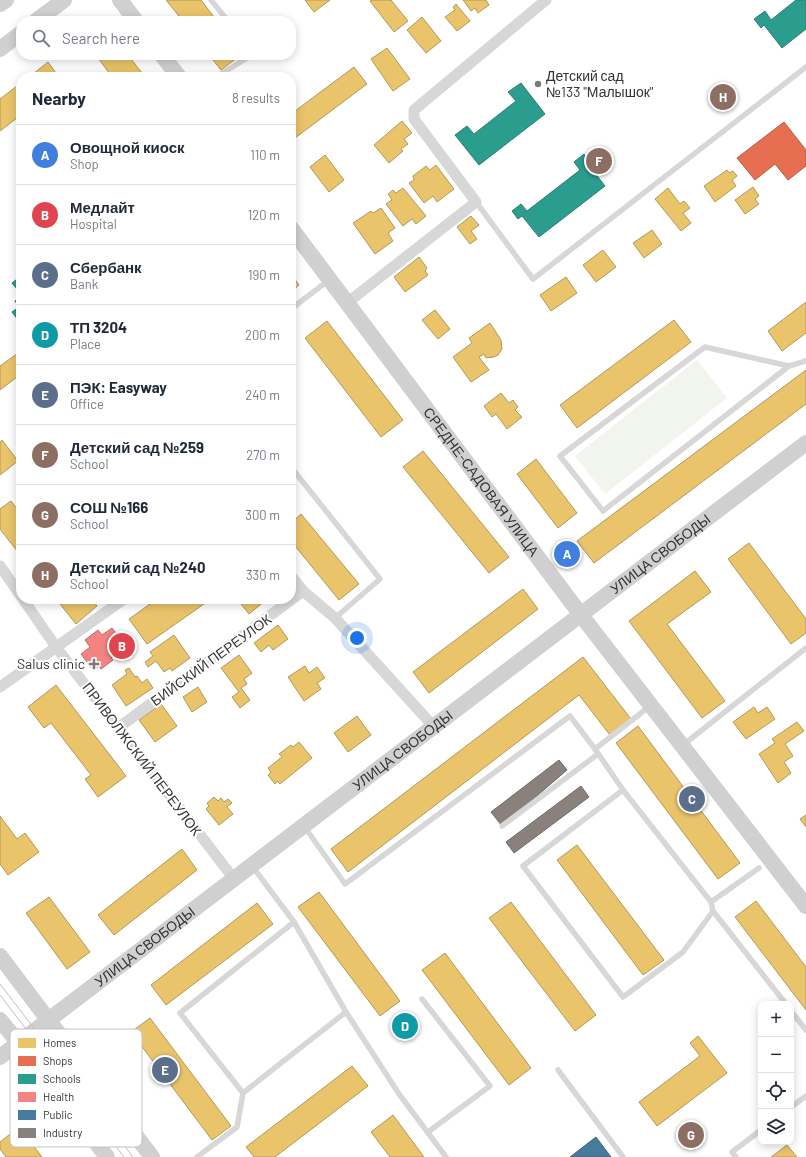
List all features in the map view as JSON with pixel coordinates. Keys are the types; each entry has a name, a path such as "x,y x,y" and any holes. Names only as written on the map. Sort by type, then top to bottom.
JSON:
{"main road":[{"path":"0,4 6,0"},
{"path":"43,16 64,0"},
{"path":"120,0 132,16"},
{"path":"0,49 16,37"},
{"path":"166,60 175,72"},
{"name":"СРЕДНЕ-САДОВАЯ УЛИЦА","path":"296,235 581,615 806,906"},
{"name":"УЛИЦА СВОБОДЫ","path":"37,1029 806,443"},
{"path":"0,956 56,1029"},
{"path":"0,1020 10,1032"},
{"name":"УЛИЦА СВОБОДЫ","path":"0,1057 10,1050"},
{"path":"142,1144 152,1157"},
{"path":"100,1147 107,1157"}],"street":[{"path":"347,303 476,202 414,119 414,110 546,0"},
{"path":"0,566 16,589"},
{"path":"296,582 303,591 335,618 434,727"},
{"name":"БИЙСКИЙ ПЕРЕУЛОК","path":"296,596 303,591"},
{"name":"ПРИВОЛЖСКИЙ ПЕРЕУЛОК","path":"26,604 56,647 234,879"},
{"path":"0,687 117,604"},
{"name":"БИЙСКИЙ ПЕРЕУЛОК","path":"118,728 285,604"}],"lane":[{"path":"211,0 224,16"},
{"path":"224,72 244,60"},
{"path":"476,202 533,279 806,67"},
{"path":"296,305 330,280"},
{"path":"789,366 705,347 560,456 603,511 789,366 806,361"},
{"path":"296,473 380,579 335,618"},
{"path":"682,746 806,648"},
{"path":"502,826 651,705"},
{"path":"303,826 345,884 570,716 623,790 711,902 713,911 784,1001"},
{"path":"623,790 523,866 623,997 683,952 713,911"},
{"path":"251,866 294,922 346,1012 400,1094 446,1157"},
{"path":"711,902 759,868"},
{"path":"243,1093 180,1013 294,922"},
{"path":"422,999 490,1086 428,1132"},
{"path":"197,1157 237,1127 243,1093 346,1012"},
{"path":"794,1015 806,1030"},
{"path":"558,1070 623,1157"},
{"path":"794,1105 806,1096"},
{"path":"736,1157 732,1152 758,1132"}],"shaded area":[{"path":"697,360 727,398 605,494 575,456"}],"building: Homes":[{"path":"166,0 201,0 213,16 179,16"},
{"path":"305,0 330,0 314,12"},
{"path":"391,0 408,21 394,32 370,1"},
{"path":"463,0 486,0 489,5 478,13 475,8 471,11"},
{"path":"456,4 470,21 457,31 445,17 455,10 453,7"},
{"path":"422,17 441,41 426,53 407,30"},
{"path":"387,48 410,79 393,91 371,59"},
{"path":"100,60 132,60 141,72 108,72"},
{"path":"213,60 234,60 221,70"},
{"path":"48,62 55,72 35,72"},
{"path":"354,67 367,84 296,137 296,110"},
{"path":"16,87 16,119 0,131 0,99"},
{"path":"402,121 412,133 404,139 408,144 401,149 403,151 389,163 374,145"},
{"path":"325,155 344,180 329,192 310,167"},
{"path":"436,165 454,189 437,202 433,196 424,203 409,183 414,180 413,176 426,166 430,170"},
{"path":"727,170 729,173 733,171 737,176 732,180 736,186 715,202 704,186"},
{"path":"753,187 759,196 755,199 759,204 745,214 735,200"},
{"path":"403,188 426,216 416,224 412,219 403,226 386,204 392,200 388,194 393,190 396,193"},
{"path":"668,188 680,204 684,201 690,208 683,213 691,223 681,231 655,199"},
{"path":"381,208 395,228 388,233 393,241 375,254 353,223 371,211 373,213"},
{"path":"471,216 479,225 471,231 477,239 470,244 457,227"},
{"path":"652,230 662,244 644,258 633,243"},
{"path":"603,250 616,267 596,282 583,265"},
{"path":"419,257 427,268 425,271 428,275 405,292 394,277"},
{"path":"566,277 577,293 551,311 540,295"},
{"path":"296,281 299,285 296,288"},
{"path":"806,302 806,333 782,351 768,331"},
{"path":"435,310 450,329 438,339 422,320"},
{"path":"674,320 691,342 577,428 560,405"},
{"path":"327,321 403,420 381,437 305,338"},
{"path":"490,323 501,340 502,349 498,355 494,357 486,358 484,354 479,357 489,370 471,382 453,357 472,343 469,338"},
{"path":"16,355 16,378 0,390 0,366"},
{"path":"806,370 806,404 594,563 577,541"},
{"path":"501,393 509,403 513,400 518,407 515,410 522,417 507,429 496,414 492,417 484,406"},
{"path":"2,440 16,458 16,463 0,475 0,442"},
{"path":"423,451 509,557 489,573 403,467"},
{"path":"536,459 577,513 558,528 517,474"},
{"path":"11,501 16,508 16,550 0,529 0,509"},
{"path":"301,514 359,584 339,600 296,547 296,518"},
{"path":"749,543 806,619 806,633 791,644 728,559"},
{"path":"695,571 711,592 667,624 725,701 702,718 629,621"},
{"path":"523,589 538,609 429,693 413,672"},
{"path":"60,604 96,604 97,606 76,624"},
{"path":"150,604 204,604 147,644 129,619"},
{"path":"241,604 261,604 249,614"},
{"path":"278,625 288,639 273,650 269,645 261,652 254,643"},
{"path":"174,635 190,658 172,671 170,668 164,672 156,661 148,667 145,662 153,656 150,652"},
{"path":"239,655 252,673 244,679 247,684 241,688 250,700 240,708 232,697 239,692 221,668"},
{"path":"583,657 631,719 610,735 579,695 348,872 331,849"},
{"path":"305,666 309,673 317,667 325,678 317,683 321,689 304,701 288,677"},
{"path":"129,668 135,677 137,676 142,683 147,679 153,688 126,706 112,685 127,674 125,670"},
{"path":"56,685 126,776 98,797 85,779 91,775 51,723 44,728 28,707"},
{"path":"198,687 207,702 192,712 183,697"},
{"path":"161,704 177,726 155,742 139,720"},
{"path":"754,707 758,713 767,707 775,719 746,739 733,722"},
{"path":"357,716 371,735 348,752 334,733"},
{"path":"797,722 804,731 785,744 793,756 784,762 791,773 778,783 759,754 775,743 772,739"},
{"path":"638,726 740,863 718,879 616,743"},
{"path":"299,742 312,758 280,784 277,781 275,784 268,775 271,772 268,768 282,757 279,754 291,745 293,747"},
{"path":"214,797 218,801 221,798 224,802 228,799 232,803 227,807 233,814 219,825 206,809 209,806 207,803"},
{"path":"806,815 806,827 800,819"},
{"path":"0,816 17,839 25,833 39,852 8,875 0,864"},
{"path":"577,845 664,960 643,975 557,860"},
{"path":"182,849 197,870 114,935 98,915"},
{"path":"319,892 400,1001 380,1016 298,907"},
{"path":"49,897 90,952 67,969 26,913"},
{"path":"756,901 806,967 806,1010 735,917"},
{"path":"511,902 596,1015 575,1031 489,918"},
{"path":"257,903 273,924 166,1005 151,985"},
{"path":"445,953 531,1068 509,1085 422,970"},
{"path":"405,1015 416,1030 406,1038 394,1023"},
{"path":"150,1018 231,1126 212,1140 142,1047 142,1029 135,1029"},
{"path":"698,1036 727,1073 657,1126 639,1102 700,1056 690,1043"},
{"path":"352,1066 368,1086 275,1157 254,1157 246,1147"},
{"path":"393,1115 424,1157 390,1157 371,1132"},
{"path":"10,1134 10,1147 34,1147 42,1157 6,1157 0,1149 0,1142"},
{"path":"787,1145 797,1157 771,1157"}],"building: Shops":[{"path":"784,122 806,150 806,166 788,180 775,164 755,180 737,158"}],"building: Schools":[{"path":"796,0 806,0 806,29 782,48 764,25 761,28 754,19 765,11 771,20"},
{"path":"521,83 545,114 479,165 455,135 467,126 474,134 516,101 508,92"},
{"path":"584,154 591,162 588,164 605,186 539,237 522,216 518,219 512,211 521,204 527,211 580,170 574,162"},
{"path":"16,280 16,288 12,283"},
{"path":"16,309 16,317 12,312"}],"building: Health":[{"path":"112,628 127,647 111,658 113,660 101,669 99,666 93,670 81,654 90,647 85,640 98,630 102,635"}],"building: Public":[{"path":"596,1137 611,1157 570,1157"}],"building: Industry":[{"path":"559,760 567,770 502,826 491,812"},
{"path":"581,786 589,797 514,853 506,842"}],"tram line":[{"path":"0,984 35,1029"},
{"path":"0,995 26,1029"},
{"path":"116,1147 124,1157"},
{"path":"125,1147 133,1157"}],"place":[{"name":"Детский сад №133 \"Малышок\"","path":"538,84"},
{"name":"Детский сад №240","path":"723,97"},
{"name":"Детский сад №259","path":"599,161"},
{"name":"Овощной киоск","path":"567,554"},
{"name":"Медлайт","path":"122,646"},
{"name":"Salus clinic","path":"94,664"},
{"name":"Сбербанк","path":"692,799"},
{"name":"ТП 3204","path":"405,1026"},
{"name":"ПЭК: Easyway","path":"165,1070"},
{"name":"СОШ №166","path":"691,1135"}]}
